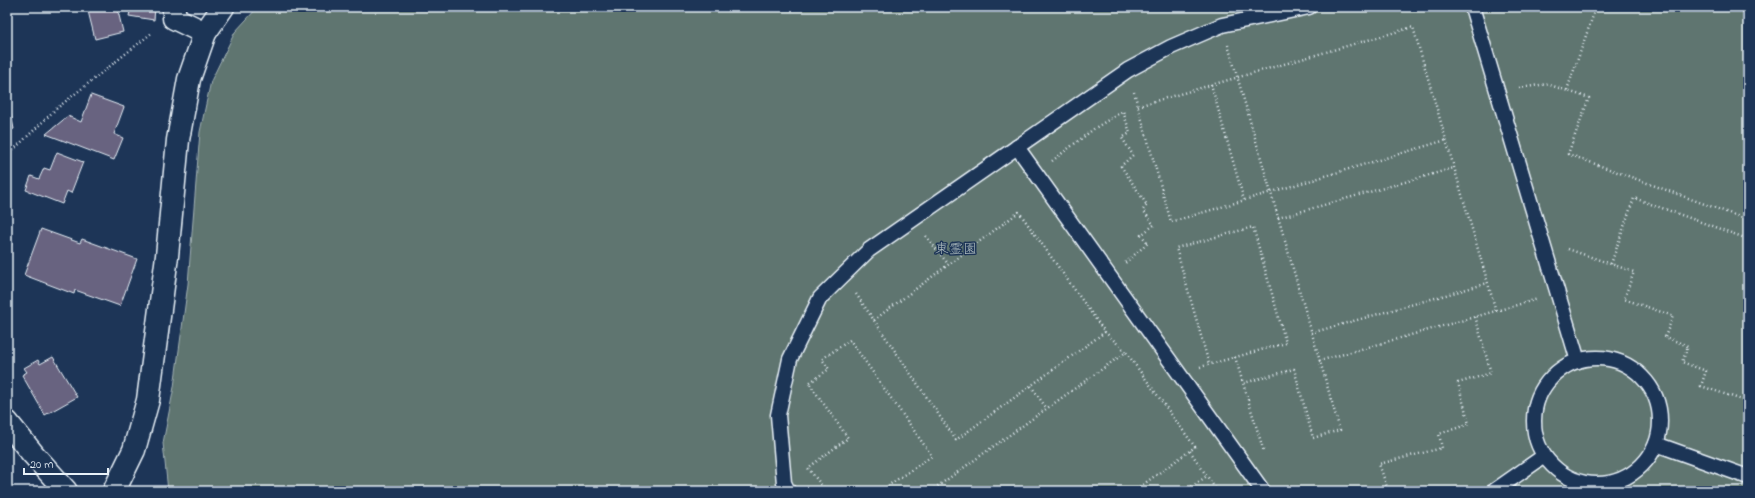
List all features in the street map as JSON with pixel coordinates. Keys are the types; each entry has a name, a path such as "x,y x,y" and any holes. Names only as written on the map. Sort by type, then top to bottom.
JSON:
{"street":[{"path":"114,491 134,450 148,400 167,256 178,140 189,79 205,33 223,7"},
{"path":"174,12 205,33"},
{"path":"7,422 66,491"}],"lane":[{"path":"788,491 784,483 778,415 790,359 820,298 869,250 1128,70 1171,47 1222,25 1309,7"},
{"path":"1472,7 1578,361"},
{"path":"1017,147 1263,491"},
{"path":"1594,358 1611,359 1626,365 1640,374 1651,387 1658,402 1661,418 1660,435 1656,444 1645,464 1632,475 1617,482 1601,485 1584,483 1569,478 1555,468 1544,456 1537,441 1534,425 1535,408 1541,392 1550,379 1563,368 1578,361 1594,358"},
{"path":"1656,444 1748,477"},
{"path":"1494,491 1544,456"}],"path":[{"path":"1567,90 1596,7"},
{"path":"7,156 56,109 108,66 156,30 174,12"},
{"path":"1222,25 1340,430 1313,438 1294,369 1244,384"},
{"path":"1138,106 1413,27 1496,310"},
{"path":"1128,70 1171,222 1446,140"},
{"path":"1211,84 1244,200"},
{"path":"1498,92 1547,84 1589,98 1568,154 1748,220"},
{"path":"1036,174 1095,128 1122,111 1130,133 1122,138 1133,154 1121,166 1147,205 1143,210 1154,225 1141,235 1148,243 1109,276"},
{"path":"1278,218 1454,168"},
{"path":"1611,264 1634,198 1748,239"},
{"path":"874,320 1018,212 1105,332 1126,352 1195,447 1134,491"},
{"path":"913,219 948,264"},
{"path":"1179,373 1286,343 1253,227 1176,248 1209,364"},
{"path":"1542,240 1634,272 1624,299 1673,316 1665,337 1688,346 1682,362 1706,371 1701,386 1748,402"},
{"path":"843,275 956,440 1105,332"},
{"path":"1311,333 1488,283"},
{"path":"1319,360 1558,294"},
{"path":"1369,491 1387,487 1379,464 1442,448 1439,434 1469,424 1458,383 1491,373 1475,316"},
{"path":"826,491 808,468 848,438 809,383 829,369 822,359 850,340 932,456 880,491"},
{"path":"931,491 1126,352"},
{"path":"1235,357 1264,453"},
{"path":"1031,386 1047,409"},
{"path":"1190,451 1217,491"},
{"path":"1185,491 1207,476"}],"green space":[{"name":"東霊園","path":"258,7 1748,7 1748,491 168,491 163,443 174,387 188,284 200,132 211,81 235,32"}],"building":[{"path":"105,7 117,7 123,32 95,39 88,11"},
{"path":"131,7 155,7 154,20 129,16"},
{"path":"7,95 14,129 7,131"},
{"path":"91,95 124,107 114,134 123,138 114,160 46,134 68,116 81,122"},
{"path":"57,152 83,162 71,193 67,191 62,204 26,190 31,176 39,179 44,168 50,170"},
{"path":"41,229 80,243 82,239 137,259 120,306 75,290 74,294 24,275"},
{"path":"7,240 12,242 7,256"},
{"path":"53,357 77,397 45,415 22,375 27,372 24,368 38,360 40,364"}]}
